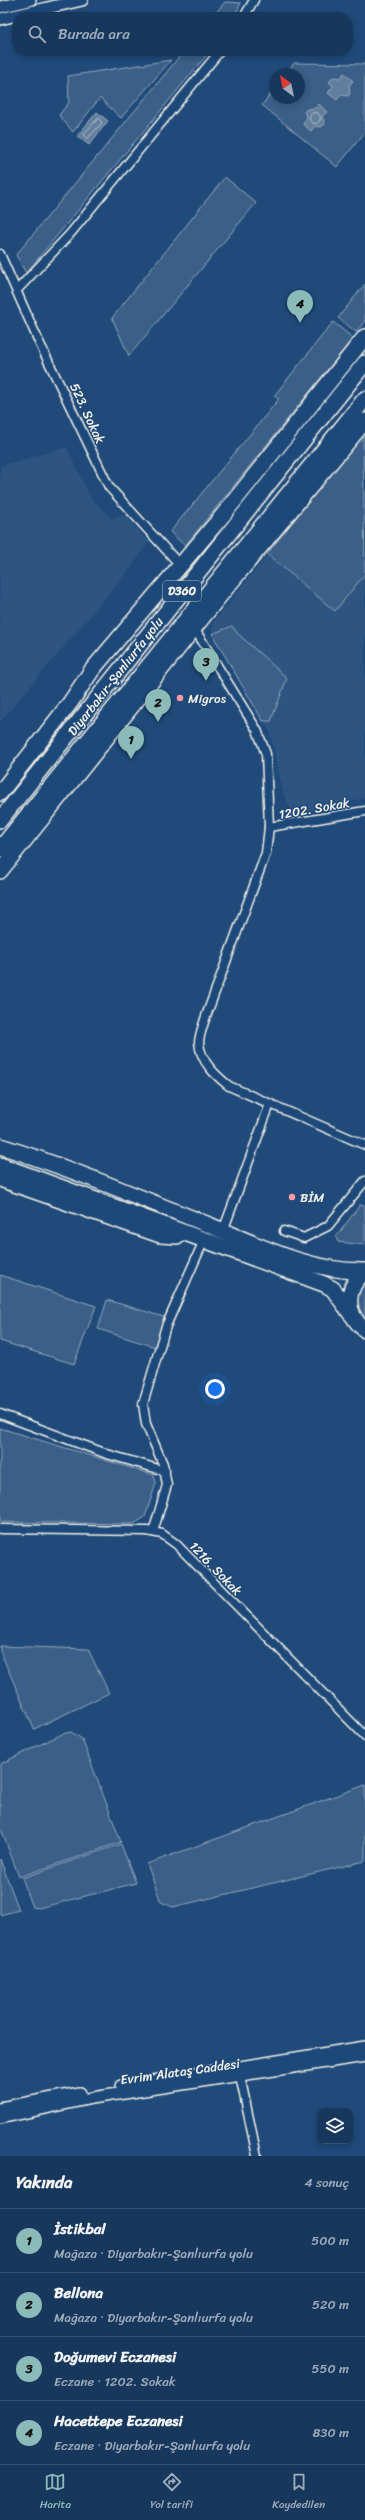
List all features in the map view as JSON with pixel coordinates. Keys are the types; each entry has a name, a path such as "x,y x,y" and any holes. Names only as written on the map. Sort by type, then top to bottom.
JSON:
{"highway":[{"path":"0,793 70,703 92,670 180,565 365,338"},
{"path":"316,422 365,346"},
{"name":"Diyarbakır-Şanlıurfa yolu","path":"0,820 316,422 365,363"},
{"path":"0,871 122,717 191,624 362,412 365,399"},
{"path":"70,703 191,580"},
{"name":"Diyarbakır-Şanlıurfa yolu","path":"0,849 110,712 191,624"},
{"path":"0,1146 50,1161 285,1256 326,1269 365,1271"},
{"path":"0,1165 324,1284 333,1289 358,1323"},
{"path":"0,1179 160,1235 197,1238"},
{"path":"358,1323 350,1294 353,1285 365,1271"}],"main road":[{"path":"0,7 30,0"},
{"path":"30,12 82,0"},
{"path":"0,19 12,16"},
{"path":"358,1323 365,1338"},
{"name":"Evrim Alataş Caddesi","path":"0,2108 154,2080 365,2047"},
{"name":"Evrim Alataş Caddesi","path":"0,2118 92,2098 365,2056"}],"street":[{"path":"247,12 254,0"},
{"path":"17,290 70,234 216,56"},
{"name":"523. Sokak","path":"0,254 39,342 109,487 180,565"},
{"name":"1202. Sokak","path":"191,624 257,730 266,754 269,827 365,811"},
{"path":"269,827 266,853 205,1019 199,1042 205,1060 215,1076 229,1086 365,1144"},
{"path":"223,1231 270,1104"},
{"path":"284,1231 304,1238 328,1226 365,1181"},
{"path":"153,1532 167,1485 165,1471 146,1424 143,1404 166,1326 197,1238"},
{"path":"0,1414 107,1454 165,1471"},
{"name":"1216. Sokak","path":"0,1529 153,1532 162,1534 176,1544 365,1736"},
{"path":"240,2076 257,2156"}],"shaded area":[{"path":"225,2 241,3 236,12 216,12"},
{"path":"180,56 206,56 26,273 16,255"},
{"path":"171,60 121,118 100,98 73,132 59,115 69,102 68,76"},
{"path":"294,63 365,64 365,132 337,167 262,105 269,96 269,104 305,104 305,68 290,68"},
{"path":"225,177 256,203 129,356 112,318"},
{"path":"365,284 365,321 356,332 338,318"},
{"path":"333,322 353,338 185,546 170,532 279,399 274,396"},
{"path":"365,432 365,798 300,814 291,809 284,795 270,732 212,634 213,623"},
{"path":"363,434 365,574 335,611 267,554"},
{"path":"67,447 90,497 111,518 125,515 149,542 130,569 0,722 0,466"},
{"path":"232,626 237,633 287,678 271,721 263,721 212,634"},
{"path":"360,1205 365,1206 365,1245 338,1242 336,1237"},
{"path":"0,1275 96,1306 74,1364 0,1341"},
{"path":"365,1282 365,1319 358,1305 358,1296 361,1286"},
{"path":"107,1300 164,1317 155,1347 98,1329"},
{"path":"0,1428 154,1475 156,1483 145,1517 134,1524 0,1522"},
{"path":"0,1646 88,1649 109,1693 34,1729 0,1651"},
{"path":"71,1732 82,1739 121,1842 19,1877 0,1826 0,1764 62,1734"},
{"path":"365,1785 365,1861 173,1907 161,1902 147,1864"},
{"path":"121,1844 136,1883 39,1908 33,1907 22,1878"},
{"path":"0,1859 19,1910 0,1915"}],"water":[{"path":"344,73 353,81 349,86 350,94 348,96 341,95 337,100 328,93 333,86 329,82 333,77 341,78"},
{"path":"319,104 327,112 322,116 325,124 321,127 315,126 311,131 303,124 307,117 304,112 307,109 316,108"},
{"path":"97,112 108,121 89,145 77,136"}],"place":[{"name":"Hacettepe Eczanesi","path":"300,323"},
{"name":"Doğumevi Eczanesi","path":"206,681"},
{"name":"Migros","path":"180,698"},
{"name":"Bellona","path":"158,722"},
{"name":"İstikbal","path":"131,759"},
{"name":"BİM","path":"292,1197"}]}
